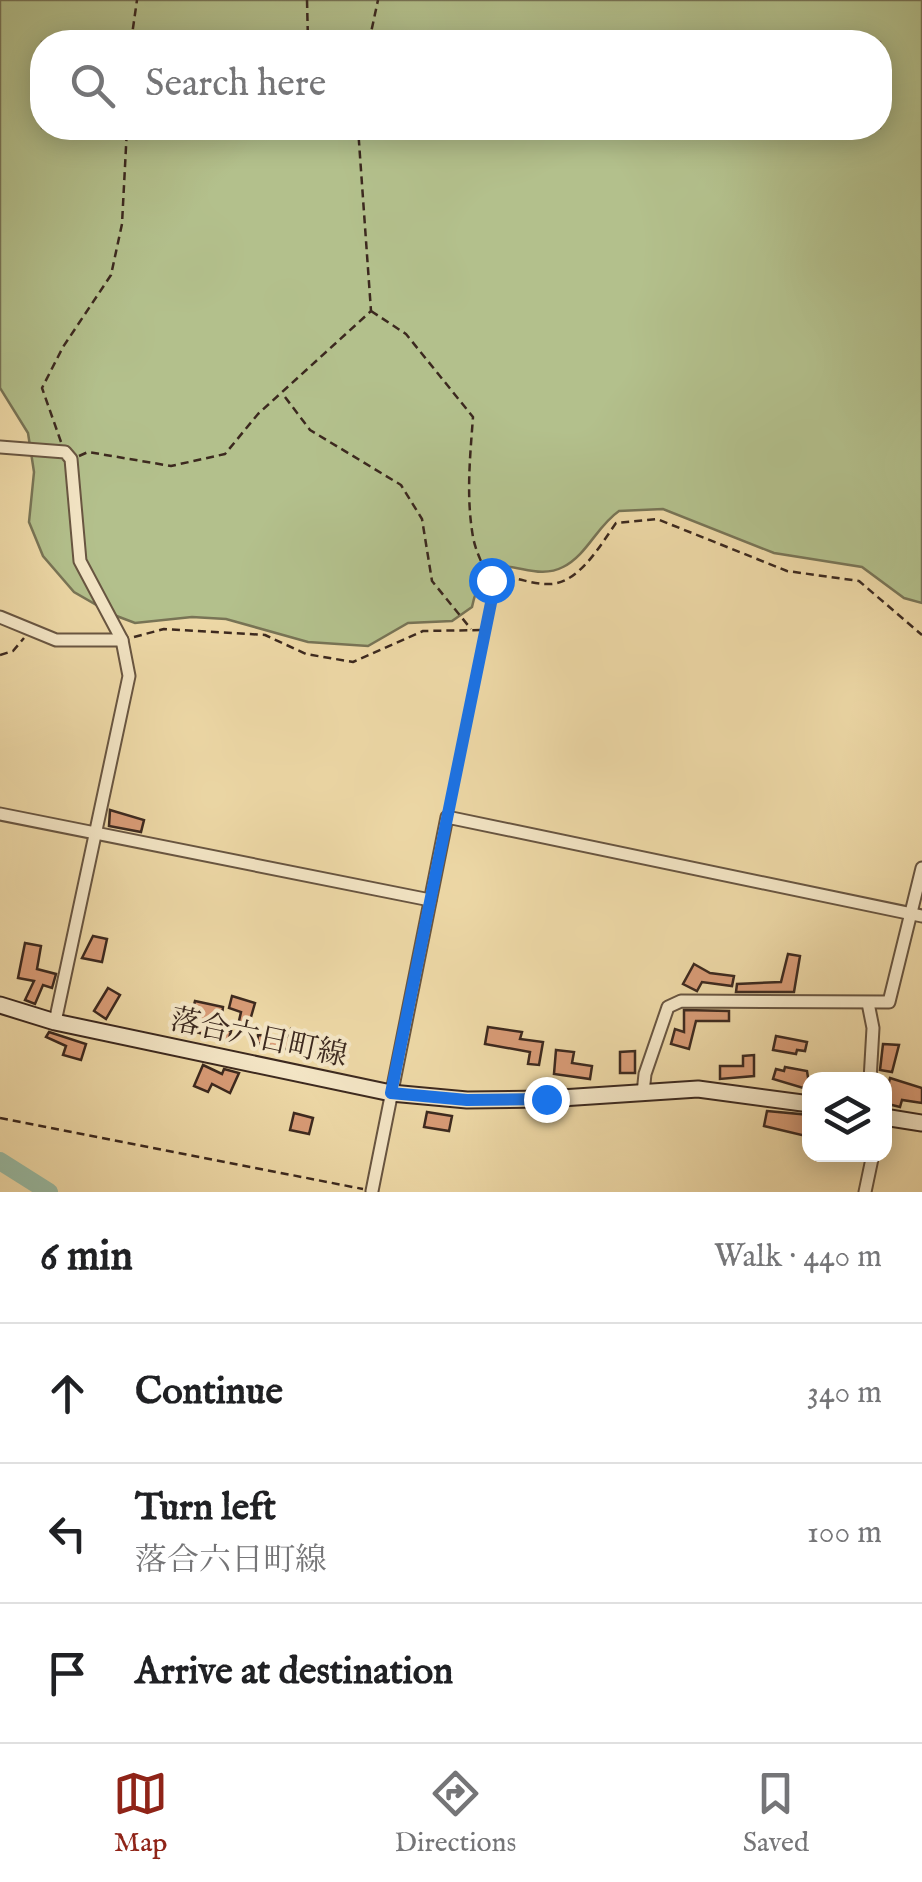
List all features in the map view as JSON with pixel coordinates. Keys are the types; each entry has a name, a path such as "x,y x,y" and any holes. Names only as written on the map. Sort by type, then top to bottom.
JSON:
{"main road":[{"name":"落合六日町線","path":"0,1005 55,1022 391,1093 467,1100 698,1090 802,1103"},
{"path":"892,1117 922,1123"}],"street":[{"path":"0,447 68,455 80,561 122,640 130,676 55,1022"},
{"path":"0,616 56,640 122,640"},
{"path":"0,814 430,900"},
{"path":"372,1190 447,817 917,915"},
{"path":"643,1092 668,1007 682,1001 888,1002 917,915 922,868"},
{"path":"868,1003 873,1028 870,1072"},
{"path":"864,1192 871,1162"}],"path":[{"path":"133,30 138,0"},
{"path":"307,0 308,30"},
{"path":"371,30 378,0"},
{"path":"126,140 122,224 111,275 63,347 42,388 68,455 88,452 171,466 226,454 258,414 284,395 371,311"},
{"path":"359,140 371,311"},
{"path":"371,311 406,334 474,417 467,491 474,543 491,580 447,817"},
{"path":"284,395 310,430 400,485 422,520 432,581 472,630"},
{"path":"491,580 512,574 547,584 565,581 616,523 657,519 788,571 859,581 922,635"},
{"path":"122,640 164,628 264,635 306,654 353,662 379,654 402,637 423,631 483,630"},
{"path":"0,656 13,651 32,630"},
{"path":"0,1118 372,1190"}],"green space":[{"path":"0,0 922,0 922,603 904,598 862,567 774,553 663,509 619,511 563,567 535,571 498,567 488,572 479,585 472,607 452,621 408,623 368,646 308,642 226,619 192,617 135,623 74,592 43,556 29,522 34,472 28,433 0,388"}],"building":[{"path":"110,810 144,820 141,832 109,826"},
{"path":"93,936 107,939 102,962 82,958"},
{"path":"25,943 41,946 37,969 56,974 52,988 43,985 35,1004 25,1000 34,981 18,978"},
{"path":"788,954 800,956 794,992 736,992 737,984 781,982"},
{"path":"694,964 710,973 734,976 732,986 702,982 697,991 683,984"},
{"path":"108,988 120,995 106,1019 94,1011"},
{"path":"232,996 255,1003 249,1024 239,1021 241,1012 229,1008"},
{"path":"195,1001 223,1007 220,1029 231,1031 228,1042 193,1031 199,1018 191,1016"},
{"path":"684,1010 729,1011 729,1021 696,1021 689,1049 671,1044 675,1029 684,1032"},
{"path":"488,1027 522,1032 520,1039 543,1042 539,1065 528,1064 530,1052 485,1044"},
{"path":"291,1029 316,1038 313,1047 307,1045 304,1053 257,1043 258,1035 289,1037"},
{"path":"49,1032 86,1044 81,1060 63,1055 66,1046 46,1037"},
{"path":"776,1036 807,1042 805,1051 797,1050 796,1054 773,1050"},
{"path":"883,1044 899,1045 892,1072 880,1070"},
{"path":"556,1050 574,1052 572,1063 592,1066 590,1079 554,1074"},
{"path":"635,1051 635,1073 620,1073 620,1052"},
{"path":"754,1055 754,1076 720,1079 720,1066 743,1066 743,1056"},
{"path":"203,1065 222,1074 224,1069 239,1073 230,1093 212,1084 208,1092 194,1086"},
{"path":"785,1067 807,1071 802,1072 802,1088 773,1079 776,1069 784,1071"},
{"path":"892,1079 922,1088 922,1103 902,1100 900,1107 892,1105"},
{"path":"767,1111 802,1114 802,1135 764,1126"},
{"path":"427,1112 452,1116 449,1131 424,1127"},
{"path":"294,1113 313,1118 309,1134 290,1130"}],"waterway":[{"path":"0,1161 49,1192"}],"route":[{"path":"491,580 492,598 391,1093 467,1100 546,1099"}]}
